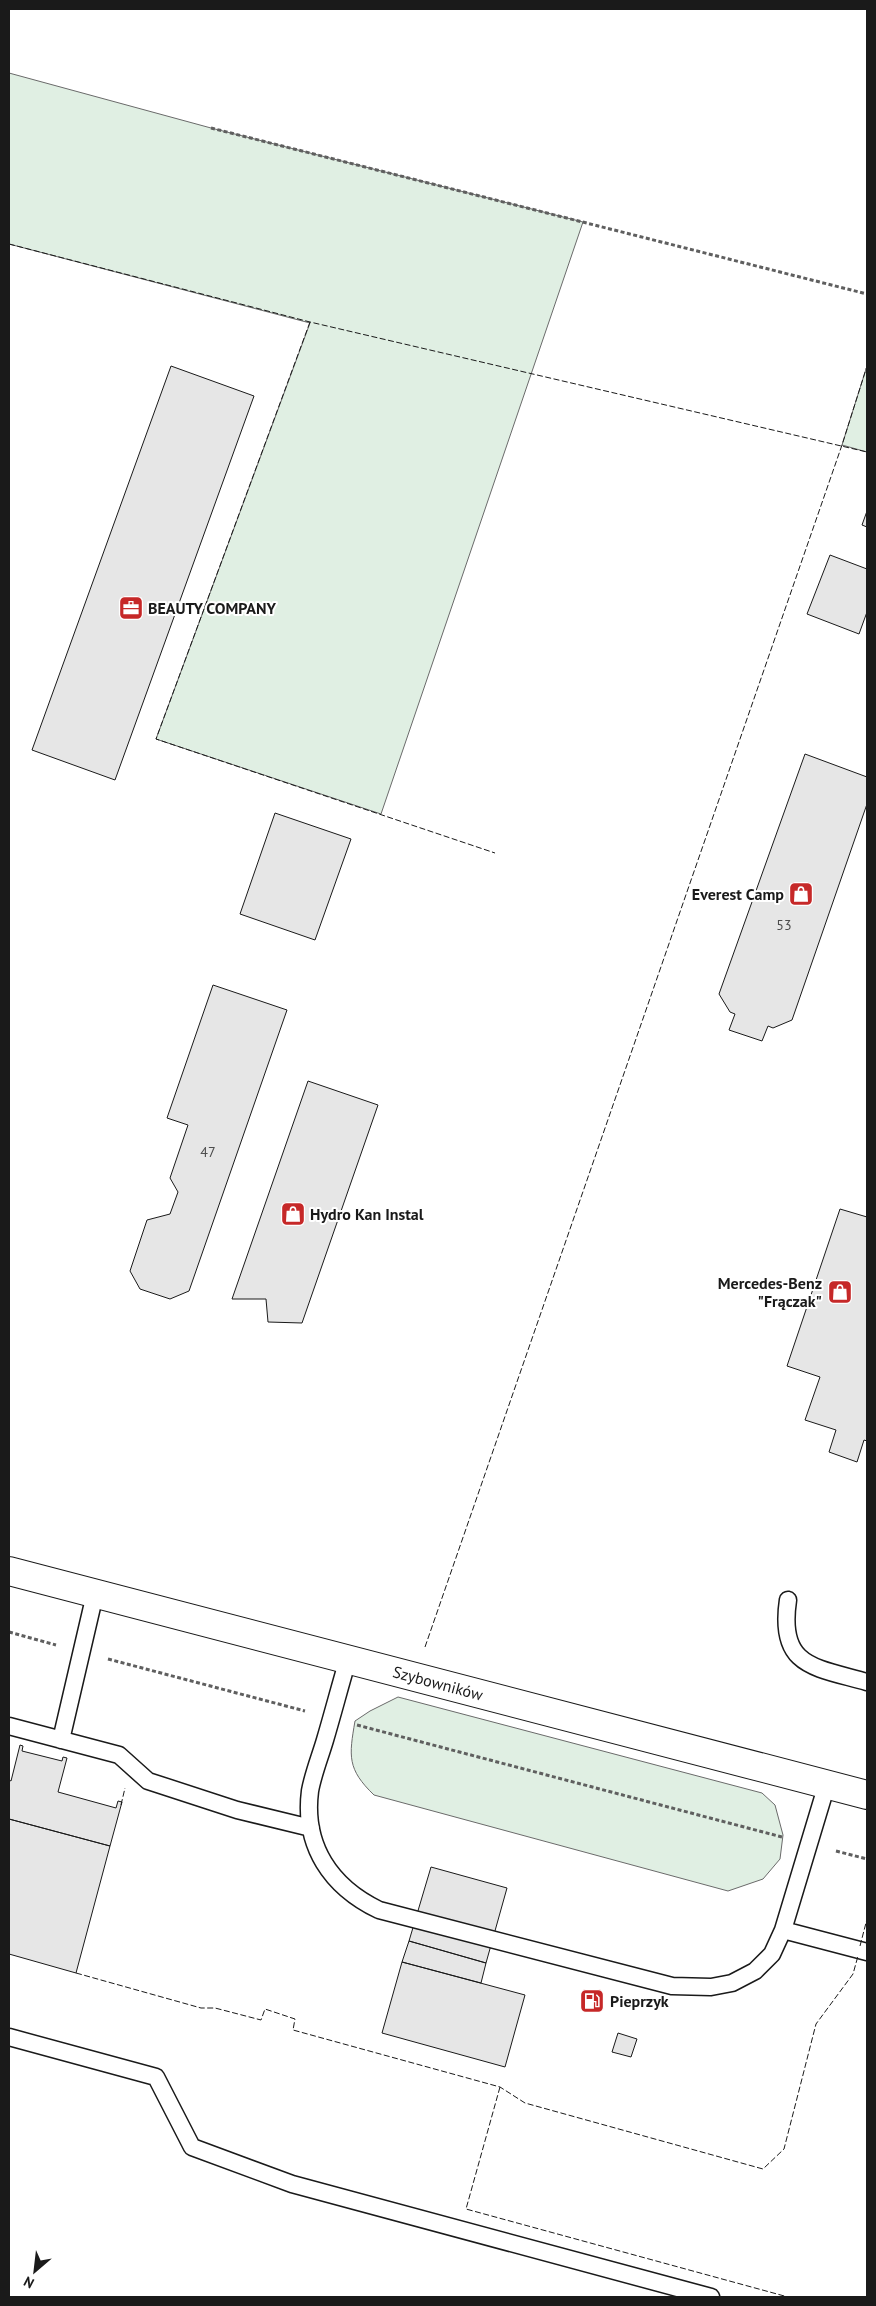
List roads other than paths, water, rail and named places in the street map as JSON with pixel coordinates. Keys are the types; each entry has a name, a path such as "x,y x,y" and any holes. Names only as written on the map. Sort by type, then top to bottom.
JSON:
{"main road":[{"name":"Szybowników","path":"9,1571 867,1795"}],"lane":[{"path":"61,1740 95,1594"},
{"path":"788,1600 785,1630 788,1643 796,1654 806,1662 822,1669 867,1682"},
{"path":"348,1659 310,1790 311,1828 319,1853 329,1872 354,1897 379,1910 672,1986 711,1987 732,1983 755,1971 772,1954 783,1930 828,1784"},
{"path":"9,1726 119,1755 148,1781 237,1810 311,1828"},
{"path":"783,1930 867,1952"},
{"path":"9,2037 156,2077 192,2147 274,2177 711,2297"}],"place":[{"name":"BEAUTY COMPANY","path":"131,608"},
{"name":"Everest Camp","path":"801,894"},
{"name":"Hydro Kan Instal","path":"293,1214"},
{"name":"Mercedes-Benz \"Frączak\"","path":"840,1292"},
{"name":"Pieprzyk","path":"592,2001"}]}
